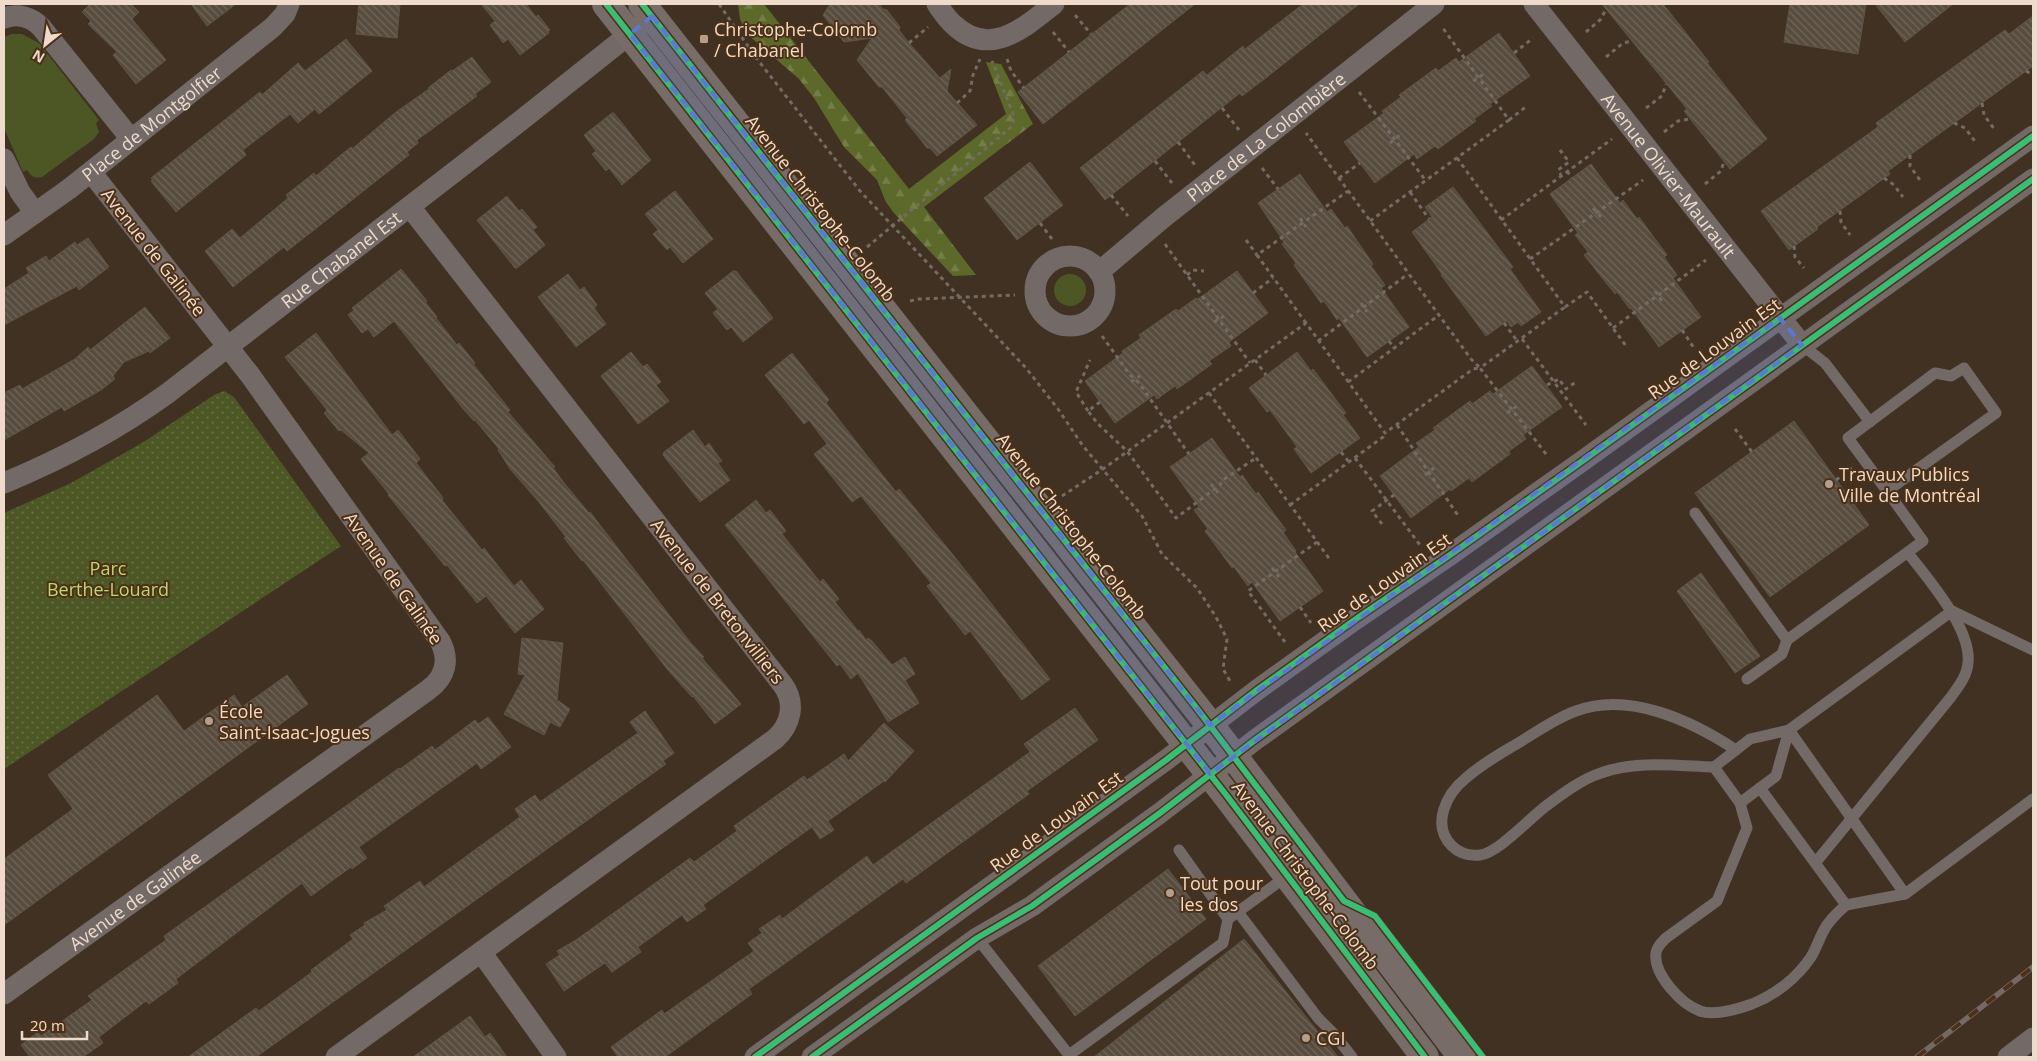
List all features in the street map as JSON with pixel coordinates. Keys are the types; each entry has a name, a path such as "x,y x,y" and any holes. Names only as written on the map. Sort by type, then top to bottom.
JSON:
{"main road":[{"name":"Avenue Christophe-Colomb","path":"606,4 1210,774 1425,1057"},
{"name":"Avenue Christophe-Colomb","path":"647,10 1210,725 1462,1057"}],"street":[{"name":"Place de Montgolfier","path":"4,235 91,172 273,28 285,14 289,4"},
{"path":"937,4 953,25 960,30 975,37 991,39 1016,33 1054,4"},
{"name":"Place de La Colombière","path":"1099,272 1164,217 1434,4"},
{"name":"Avenue Olivier-Maurault","path":"1534,4 1802,345"},
{"name":"Rue Chabanel Est","path":"4,483 65,456 116,428 168,393 410,207 630,34 647,10"},
{"path":"4,18 13,16 26,17 42,27 131,139"},
{"name":"Rue de Louvain Est","path":"755,1057 1356,619 1504,517 2033,136"},
{"path":"4,159 20,192 35,213"},
{"name":"Avenue de Galinée","path":"4,994 428,690 437,683 444,672 445,653 440,641 256,382 91,172"},
{"path":"812,1057 977,938 1032,906 1160,813 1234,756 2033,179"},
{"name":"Avenue de Bretonvilliers","path":"336,1057 775,739 788,723 790,702 783,685 410,207"},
{"path":"481,952 556,1057"},
{"path":"2008,1057 2033,1038"}],"lane":[{"path":"1802,345 1825,363 1870,422"},
{"path":"1747,679 1782,654 1787,640 1923,541 1848,438 1934,374 1951,376 1964,368 1996,413 1887,491"},
{"path":"1695,514 1787,640"},
{"path":"1816,862 1951,698 1963,679 1968,664 1968,649 1952,611 1908,553"},
{"path":"1952,611 2033,650"},
{"path":"1736,750 1709,732 1653,710 1628,706 1602,705 1577,710 1540,729 1477,768 1462,781 1452,792 1445,805 1441,819 1442,832 1457,851 1469,856 1482,855 1494,849 1546,806 1578,784 1601,772 1638,766 1714,767 1736,750 1750,739 1789,730 1952,611"},
{"path":"1740,803 1776,776 1789,730"},
{"path":"1789,730 1905,894"},
{"path":"1714,767 1740,803 1747,828 1717,901 1666,938 1659,945 1656,953 1657,965 1663,978 1686,1004 1701,1012 1717,1012 1752,1004 1782,988 1808,962 1824,929 1846,905 1905,894 2033,799"},
{"path":"1760,788 1846,905"},
{"path":"1179,850 1352,1057"},
{"path":"977,938 1069,1056 1223,943 1233,916 1287,876"}],"path":[{"path":"719,4 739,35 822,144 872,205 1026,368 1058,409 1083,446 1142,516 1162,554 1197,588 1216,617 1227,640 1223,668 1230,681"},
{"path":"1586,32 1601,19 1606,9"},
{"path":"1075,15 1091,34"},
{"path":"909,42 928,27"},
{"path":"1442,27 1509,120"},
{"path":"1054,32 1069,52"},
{"path":"1514,54 1532,38"},
{"path":"1606,57 1623,43 1632,41"},
{"path":"957,103 970,91 973,75 980,59"},
{"path":"1007,59 1011,71 1024,88"},
{"path":"867,247 1009,130 1013,124 1014,116 992,60"},
{"path":"2026,71 2033,75"},
{"path":"1473,81 1484,74"},
{"path":"1646,108 1662,96 1666,84"},
{"path":"1359,92 1426,181"},
{"path":"1982,103 1984,115 1995,130"},
{"path":"1370,221 1528,106"},
{"path":"1222,108 1239,130"},
{"path":"1664,132 1678,121 1690,119"},
{"path":"1954,123 1965,128 1977,144"},
{"path":"1306,133 1471,359 1546,454"},
{"path":"1390,143 1400,135"},
{"path":"1501,220 1612,139"},
{"path":"1178,142 1196,164"},
{"path":"1560,150 1569,162 1558,170 1561,175"},
{"path":"1910,155 1910,166 1922,183"},
{"path":"1457,158 1565,308"},
{"path":"1155,161 1172,183"},
{"path":"1705,184 1721,171 1724,161"},
{"path":"1339,178 1360,163"},
{"path":"1262,168 1278,189"},
{"path":"1567,171 1572,178"},
{"path":"1884,178 1894,185 1902,197"},
{"path":"1530,259 1643,180"},
{"path":"1256,256 1348,191"},
{"path":"1410,192 1429,219"},
{"path":"1111,195 1128,216"},
{"path":"1593,208 1599,217"},
{"path":"1840,211 1841,222 1850,235"},
{"path":"1300,218 1306,227"},
{"path":"1040,223 1052,239"},
{"path":"1246,240 1385,433"},
{"path":"1165,244 1250,363"},
{"path":"1794,246 1795,257 1804,268"},
{"path":"1613,328 1706,260"},
{"path":"1187,275 1193,270 1204,271"},
{"path":"1318,341 1408,274"},
{"path":"1253,293 1273,278"},
{"path":"1655,291 1662,301"},
{"path":"1290,505 1473,369 1480,368 1587,292 1626,346"},
{"path":"910,301 1015,295"},
{"path":"1361,303 1367,312"},
{"path":"1348,382 1439,315"},
{"path":"1214,322 1224,316"},
{"path":"1062,496 1103,469 1306,323"},
{"path":"1504,323 1518,342"},
{"path":"1682,330 1694,348"},
{"path":"1102,336 1168,422 1189,454"},
{"path":"1522,339 1586,425"},
{"path":"1389,341 1394,348"},
{"path":"1090,360 1076,392 1098,424 1127,451 1176,518 1216,491 1223,480 1256,458"},
{"path":"1255,360 1266,375"},
{"path":"1130,382 1140,376"},
{"path":"1547,385 1559,379 1566,389 1576,382"},
{"path":"1209,393 1331,561"},
{"path":"1088,411 1100,402"},
{"path":"1507,414 1517,406"},
{"path":"1397,425 1459,516"},
{"path":"1735,428 1752,452"},
{"path":"1341,452 1349,462"},
{"path":"1355,458 1420,545"},
{"path":"1425,475 1434,468"},
{"path":"1211,484 1216,491"},
{"path":"1382,524 1372,511 1394,495"},
{"path":"1285,642 1248,591 1317,542"},
{"path":"1272,568 1278,577"},
{"path":"1300,607 1312,623"}],"highlighted area":[{"path":"652,16 1210,725 1780,318 1802,345 1210,774 630,34"}],"green space":[{"path":"738,4 764,4 909,189 1006,114 986,62 1001,64 1033,124 924,207 976,275 953,276 893,212 885,200 877,180 844,147 814,98 799,79 747,34 740,19"},
{"path":"12,34 22,34 39,43 99,120 96,123 99,132 94,139 42,177 37,178 27,170 23,172 4,128 4,37"},
{"path":"1070,274 1076,275 1081,279 1085,284 1085,296 1081,301 1076,305 1070,306 1064,305 1059,301 1055,296 1054,290 1055,284 1059,279 1064,275"},
{"name":"Parc Berthe-Louard","path":"224,391 234,397 341,546 4,769 4,513 71,483 142,443 214,395"}],"building":[{"path":"90,4 131,4 139,12 132,19 166,60 136,84 113,55 117,52 88,24 91,21 82,12"},
{"path":"191,4 236,4 207,26"},
{"path":"359,4 400,4 397,38 356,34"},
{"path":"481,4 526,4 550,30 548,31 549,33 520,55 508,39 503,43 490,25 495,21"},
{"path":"830,4 879,4 883,9 887,10 909,43 940,78 951,69 947,91 977,125 937,156 930,148 927,148 905,120 907,118 857,60 872,38 844,42 823,15"},
{"path":"1130,4 1195,4 1043,124 1018,92"},
{"path":"1303,4 1359,4 1242,96 1240,93 1105,200 1080,168 1203,71 1207,75 1243,46 1245,49"},
{"path":"1602,4 1663,4 1767,139 1730,169 1684,111 1687,109"},
{"path":"1790,4 1866,4 1858,54 1784,42"},
{"path":"1875,4 1953,4 1905,42"},
{"path":"2033,16 2033,66 1888,171 1890,174 1817,227 1818,229 1789,250 1761,211 1878,127 1876,123 2005,30 2009,34"},
{"path":"1499,33 1530,76 1490,104 1492,106 1474,119 1476,121 1438,149 1435,146 1417,159 1414,154 1375,183 1344,142 1384,113 1382,111 1401,97 1399,95 1436,68 1438,71 1456,58 1459,62"},
{"path":"346,39 372,71 319,114 315,109 298,123 290,114 243,150 246,155 176,212 151,181 153,180 151,178 260,92 262,95 298,63 305,71"},
{"path":"472,57 491,82 475,94 477,96 417,140 418,143 407,152 409,155 314,230 287,251 284,247 233,287 205,251 232,229 240,238 288,198 286,195 314,173 316,176 451,70"},
{"path":"614,113 651,160 622,185 609,168 606,171 592,154 596,151 584,135"},
{"path":"1030,162 1063,205 1017,240 984,198"},
{"path":"1591,164 1620,203 1623,200 1637,219 1639,217 1667,255 1664,257 1677,275 1673,278 1701,317 1659,347 1631,308 1617,292 1615,294 1584,255 1588,252 1575,235 1578,233 1550,194"},
{"path":"1300,174 1327,212 1331,209 1345,228 1347,226 1385,285 1381,288 1409,327 1367,357 1339,318 1337,320 1324,301 1321,303 1294,265 1296,263 1282,244 1284,242 1258,203"},
{"path":"1453,187 1513,267 1510,269 1541,312 1521,326 1518,322 1511,327 1507,321 1486,336 1412,232 1432,217 1425,207"},
{"path":"675,191 713,239 683,263 670,247 667,250 653,234 658,230 645,214"},
{"path":"507,196 519,211 522,209 537,227 533,230 545,245 517,268 515,268 477,220"},
{"path":"88,238 109,267 79,290 77,286 4,325 4,289 29,273 26,268 46,256 49,261 75,242 77,245"},
{"path":"401,269 427,301 425,302 457,345 459,343 475,363 473,364 510,410 508,412 555,467 553,468 565,484 590,512 690,642 704,657 702,658 741,704 715,724 693,696 667,669 564,538 566,537 538,501 510,469 499,449 475,420 464,410 394,321 374,337 368,329 362,333 348,315 354,310 352,308"},
{"path":"733,271 736,271 773,318 743,342 731,327 727,330 713,313 718,309 705,293"},
{"path":"1237,271 1268,313 1229,342 1231,346 1209,361 1212,364 1177,389 1175,386 1157,399 1154,395 1115,423 1085,381 1141,338 1139,335 1176,309 1178,311 1196,298 1198,299"},
{"path":"568,274 580,290 584,287 597,305 594,308 606,324 576,347 538,297"},
{"path":"145,307 170,338 150,353 149,351 124,362 113,376 115,379 101,390 64,411 62,407 4,440 4,393 20,385 22,389 75,359 88,347 90,350"},
{"path":"316,333 392,435 398,430 420,459 416,463 441,495 442,500 482,550 484,548 514,586 521,580 544,609 515,633 486,596 477,603 447,565 445,566 361,459 369,453 341,430 339,431 324,413 327,410 285,357"},
{"path":"631,352 643,367 647,364 661,382 656,385 669,401 638,424 601,376"},
{"path":"1297,352 1311,371 1313,369 1346,413 1343,415 1360,438 1311,473 1294,449 1297,447 1270,410 1267,412 1249,388"},
{"path":"792,353 829,400 826,403 865,453 896,492 899,489 958,561 1050,679 1022,700 970,631 965,635 927,586 931,583 861,496 852,502 814,454 827,444 809,420 804,424 765,375"},
{"path":"1532,366 1562,407 1523,435 1526,439 1509,451 1510,454 1472,482 1469,478 1451,491 1450,489 1411,518 1380,476 1419,447 1416,443 1435,430 1433,428 1470,401 1472,404 1490,391 1493,394"},
{"path":"1794,421 1869,525 1770,597 1695,493"},
{"path":"693,430 705,447 709,443 722,461 718,463 730,480 700,502 663,455 664,452"},
{"path":"1212,438 1240,477 1242,475 1256,494 1258,492 1286,530 1283,532 1295,552 1323,591 1280,621 1252,582 1248,586 1234,567 1232,568 1205,531 1208,529 1194,510 1199,507 1170,467"},
{"path":"756,500 766,513 770,510 786,531 782,534 820,582 823,579 839,599 835,602 866,640 868,638 872,641 892,665 905,657 915,674 905,680 919,703 888,722 858,673 851,679 840,664 837,666 725,525"},
{"path":"1701,573 1760,656 1735,673 1677,591"},
{"path":"522,638 563,643 557,700 570,709 560,727 550,722 544,735 504,714 525,675 518,674"},
{"path":"287,675 308,704 4,925 4,859 73,809 48,775 157,695 184,731 234,695 242,707"},
{"path":"1075,708 1098,740 1027,791 1029,794 906,883 903,879 749,989 752,994 665,1057 618,1057 611,1047 662,1010 664,1014 754,951 748,943 762,933 759,929 780,915 782,919 867,856 873,865 1030,752 1024,744"},
{"path":"645,711 674,753 663,761 666,764 256,1057 188,1057 256,1008 259,1011 312,972 311,970 353,939 350,935 365,925 364,923 387,910 384,906 420,881 424,887 520,817 515,809 535,795 540,802 638,733 630,722"},
{"path":"488,717 511,747 481,769 477,763 359,847 367,858 352,869 351,867 311,896 302,883 176,979 178,983 149,1004 146,1001 99,1037 103,1043 83,1057 30,1057 21,1045 38,1032 41,1036 92,1000 88,996 166,940 164,936 399,768 432,746 435,750 475,720 478,724"},
{"path":"884,723 914,751 885,782 828,821 834,830 820,839 812,827 703,905 706,909 687,922 682,915 638,947 641,952 612,972 605,963 564,991 546,964 560,955 557,951 576,940 690,858 694,862 737,831 734,826 804,776 807,780 844,754 848,761"},
{"path":"1168,869 1206,919 1075,1016 1038,966"},
{"path":"1244,939 1338,1057 1094,1057"},
{"path":"470,1016 485,1037 490,1033 507,1057 413,1057"}],"railway":[{"path":"1917,1057 2033,967"}],"cycle path":[{"path":"606,4 1227,796 1425,1057"},
{"path":"642,4 1195,706 1344,901 1375,916 1483,1057"},
{"path":"755,1057 1166,760 1257,690 1581,462 2033,136"},
{"path":"812,1057 977,938 1032,906 1160,813 1255,740 2033,179"}],"place":[{"name":"Christophe-Colomb / Chabanel","path":"704,39"},
{"name":"Travaux Publics Ville de Montréal","path":"1829,484"},
{"name":"École Saint-Isaac-Jogues","path":"209,721"},
{"name":"Tout pour les dos","path":"1170,893"},
{"name":"CGI","path":"1306,1038"}]}
